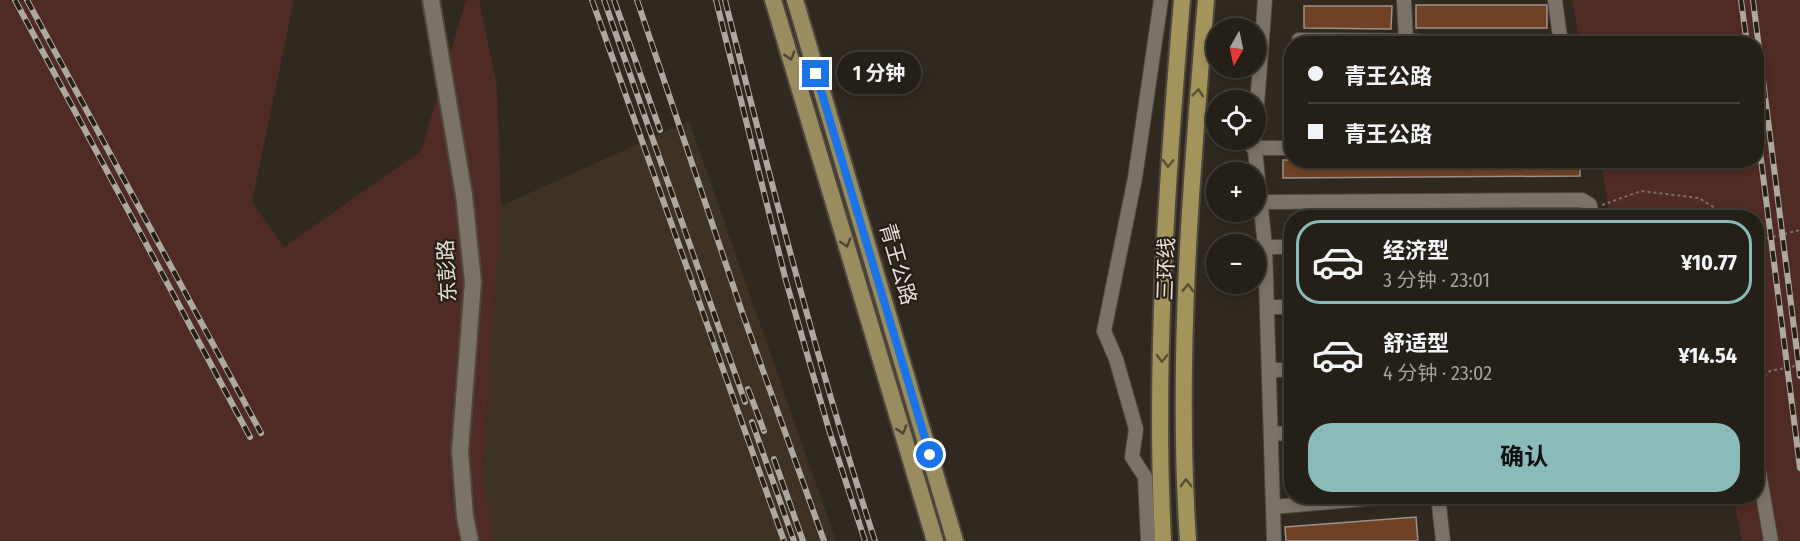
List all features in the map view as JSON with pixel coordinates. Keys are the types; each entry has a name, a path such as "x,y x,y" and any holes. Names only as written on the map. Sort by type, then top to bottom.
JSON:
{"highway":[{"name":"三环线","path":"1163,541 1161,360 1169,153 1182,0"},
{"name":"三环线","path":"1188,541 1185,358 1193,156 1206,0"}],"main road":[{"name":"青王公路","path":"773,0 935,541"},
{"name":"青王公路","path":"795,0 956,541"}],"street":[{"name":"东彭路","path":"431,0 464,195 473,282 460,451 465,517 470,541"},
{"path":"1148,541 1144,477 1132,457 1136,429 1116,359 1104,331 1134,178 1161,0"},
{"path":"1258,90 1265,0"},
{"path":"1404,0 1406,36"},
{"path":"1555,0 1560,36"},
{"path":"1266,145 1284,147"},
{"path":"1266,202 1582,200 1590,210"},
{"path":"1266,247 1284,247"},
{"path":"1266,277 1274,541"},
{"path":"1267,307 1284,307"},
{"path":"1269,370 1284,370"},
{"path":"1271,434 1284,433"},
{"path":"1764,501 1771,541"},
{"path":"1273,507 1307,504"},
{"path":"1439,504 1443,541"}],"path":[{"path":"1594,210 1641,191 1699,198 1718,210"},
{"path":"1764,239 1800,230"},
{"path":"1764,378 1770,371 1800,365"}],"shaded area":[{"path":"0,0 294,0 252,202 284,247 421,151 466,0 479,0 497,86 501,206 482,481 494,541 0,541"},
{"path":"1572,0 1800,0 1800,541 1742,541 1734,504 1764,504 1764,210 1609,210 1602,168 1764,168 1764,36 1579,36"},
{"path":"689,121 836,541 494,541 482,481 501,206"}],"building":[{"path":"1416,5 1547,5 1547,28 1416,28"},
{"path":"1304,6 1392,6 1391,29 1304,28"},
{"path":"1283,160 1284,168 1580,168 1580,176 1283,178"},
{"path":"1416,517 1418,541 1286,541 1285,527"}],"railway":[{"path":"15,0 250,437"},
{"path":"27,0 261,433"},
{"path":"592,0 784,541"},
{"path":"604,0 745,402"},
{"path":"614,0 660,130"},
{"path":"637,0 742,312 824,541"},
{"path":"716,0 786,281 829,430 865,541"},
{"path":"725,0 814,340 875,541"},
{"path":"1741,0 1746,36"},
{"path":"1753,0 1758,36"},
{"path":"1764,88 1800,376"},
{"path":"1762,168 1800,468"},
{"path":"748,389 764,431"},
{"path":"752,422 794,541"},
{"path":"774,459 803,541"}],"route":[{"path":"816,74 847,171 930,455"}]}
